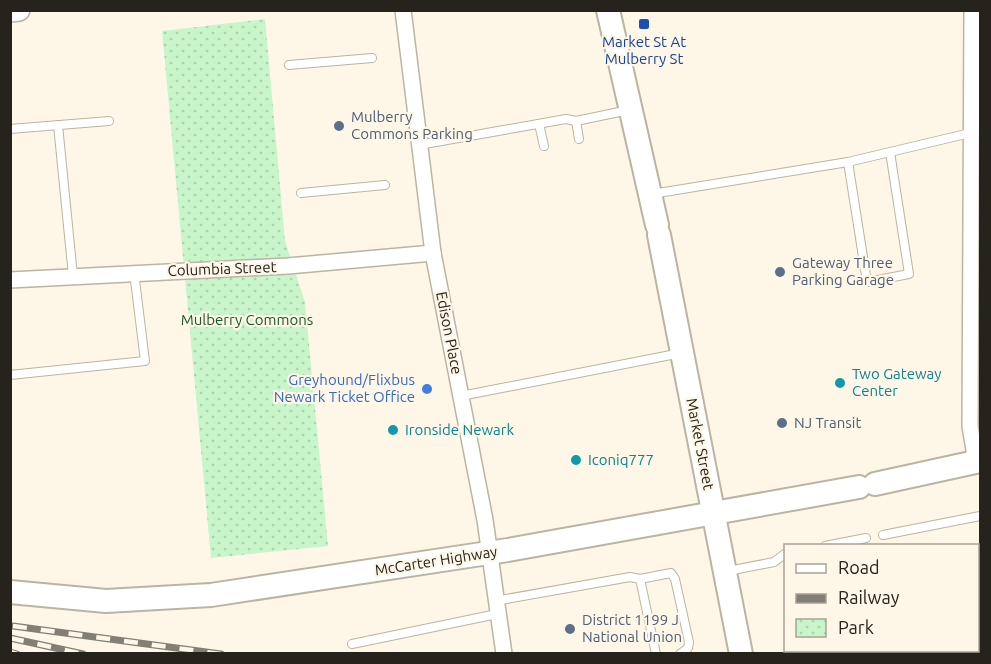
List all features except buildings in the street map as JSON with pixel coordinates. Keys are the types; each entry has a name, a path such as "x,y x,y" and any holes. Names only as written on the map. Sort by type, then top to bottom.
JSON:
{"main road":[{"name":"Market Street","path":"608,10 633,109 651,194 741,654"},
{"name":"McCarter Highway","path":"10,592 106,601 211,596 489,554 867,486 979,461"}],"street":[{"path":"10,11 19,10"},
{"name":"Edison Place","path":"403,10 433,253 489,554 504,654"},
{"path":"972,10 970,426 979,461"},
{"name":"Columbia Street","path":"10,280 134,272 279,267 433,253"}],"lane":[{"path":"289,65 372,58"},
{"path":"418,145 566,119 576,121 633,109"},
{"path":"10,129 109,121"},
{"path":"576,121 579,140"},
{"path":"539,124 544,146"},
{"path":"58,125 72,276"},
{"path":"651,194 848,162 970,133"},
{"path":"848,162 867,282 909,274 890,152"},
{"path":"302,193 385,184"},
{"path":"10,375 145,361 134,272"},
{"path":"461,396 683,352"},
{"path":"883,535 981,516"},
{"path":"835,544 866,538"},
{"path":"724,572 774,562 784,554"},
{"path":"352,644 630,577 640,579 671,573 675,579 689,642 688,648 680,654"},
{"path":"640,579 656,654"}],"green space":[{"name":"Mulberry Commons","path":"265,19 285,241 305,302 328,546 211,558 162,31"}],"railway":[{"path":"13,626 221,654"},
{"path":"10,638 83,654"},
{"path":"10,652 17,654"}],"place":[{"name":"Market St At Mulberry St","path":"644,24"},
{"name":"Mulberry Commons Parking","path":"339,126"},
{"name":"Gateway Three Parking Garage","path":"780,272"},
{"name":"Two Gateway Center","path":"840,383"},
{"name":"Greyhound/Flixbus Newark Ticket Office","path":"427,389"},
{"name":"NJ Transit","path":"782,423"},
{"name":"Ironside Newark","path":"393,430"},
{"name":"Iconiq777","path":"576,460"},
{"name":"District 1199 J National Union","path":"570,629"}]}
